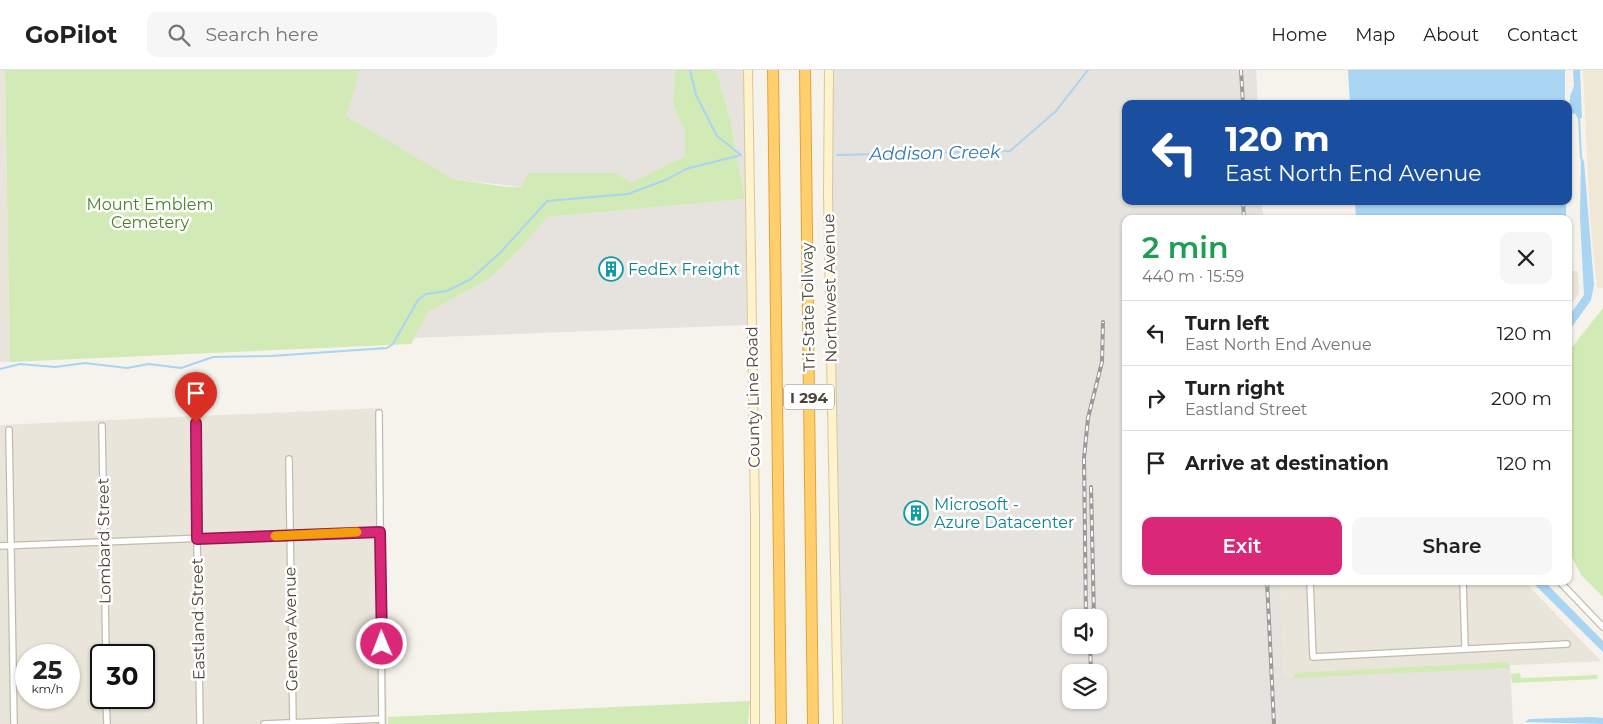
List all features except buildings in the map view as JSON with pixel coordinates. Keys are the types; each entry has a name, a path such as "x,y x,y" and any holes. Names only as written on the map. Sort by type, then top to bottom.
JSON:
{"highway":[{"name":"Tri-State Tollway","path":"773,70 781,724"},
{"name":"Tri-State Tollway","path":"805,70 813,724"}],"street":[{"name":"County Line Road","path":"748,70 755,525 755,724"},
{"name":"Northwest Avenue","path":"829,70 828,194 838,724"},
{"path":"264,724 382,722 379,413"},
{"name":"Eastland Street","path":"196,423 200,724"},
{"name":"Lombard Street","path":"102,426 106,644"},
{"path":"9,430 14,724"},
{"name":"Geneva Avenue","path":"290,459 293,723"},
{"path":"0,546 380,532"},
{"path":"1310,585 1313,656 1567,644"},
{"path":"1462,585 1465,648"},
{"path":"1563,585 1603,627"},
{"path":"106,709 107,724"}],"shaded area":[{"path":"0,70 5,70 10,362 0,362"},
{"path":"360,70 675,70 673,104 685,133 685,156 631,183 617,173 528,173 521,187 453,179 345,116"},
{"path":"713,70 744,70 747,325 414,338 428,312 489,279 518,251 548,217 745,199 731,123 717,73"},
{"path":"829,70 1256,70 1258,100 1122,100 1122,205 1262,205 1263,215 1122,215 1122,585 1280,585 1284,676 1510,665 1513,724 838,724"},
{"path":"1583,70 1603,70 1603,288 1597,288 1590,219"},
{"path":"1572,271 1578,271 1579,294 1572,303"},
{"path":"382,408 387,724 0,724 0,425"},
{"path":"1280,585 1528,585 1601,661 1284,676"}],"green space":[{"name":"Mount Emblem Cemetery","path":"5,70 360,70 346,116 453,179 507,187 521,187 528,173 617,173 631,183 685,156 685,133 673,104 675,70 713,70 717,73 731,123 745,199 548,217 518,251 489,279 428,312 411,344 10,362"},
{"path":"1603,308 1603,597 1581,575 1572,557 1572,347"},
{"path":"1508,662 1509,668 1294,678 1294,673"},
{"path":"1520,673 1521,678 1598,675 1597,679 1512,683 1511,674"},
{"path":"750,701 748,724 388,724 388,717"}],"water":[{"path":"1348,70 1565,70 1565,100 1350,100"},
{"path":"1573,70 1580,70 1582,118 1578,119 1575,113 1572,114 1572,100 1570,100 1574,86"},
{"path":"1581,155 1584,162 1594,285 1591,300 1572,327 1572,312 1584,295 1580,217"},
{"path":"1355,205 1566,205 1566,215 1356,215"},
{"path":"1535,585 1548,585 1603,641 1603,652"},
{"path":"1603,718 1603,724 1525,722 1529,719"}],"waterway":[{"name":"Addison Creek","path":"690,70 696,95 717,136 741,155"},
{"name":"Addison Creek","path":"837,155 1010,151 1056,111 1088,70"},
{"name":"Addison Creek","path":"1579,117 1581,158"},
{"path":"0,369 20,364 55,367 85,363 127,368 149,364 181,368 213,357 271,356 387,348 393,344 418,300 426,294 447,291 471,279 500,253 547,201 628,194 668,179 686,169 741,155"}],"railway":[{"path":"1241,70 1243,100"},
{"path":"1243,205 1244,215"},
{"path":"1086,609 1084,458 1088,418 1102,362 1103,322"},
{"path":"1091,487 1094,609"},
{"path":"1267,585 1274,724"},
{"path":"1090,654 1091,664"}],"slow traffic":[{"path":"275,536 357,532"}],"place":[{"name":"FedEx Freight","path":"611,269"},
{"name":"Microsoft - Azure Datacenter","path":"916,513"}],"route":[{"path":"196,423 197,539 380,532 382,644"}]}
